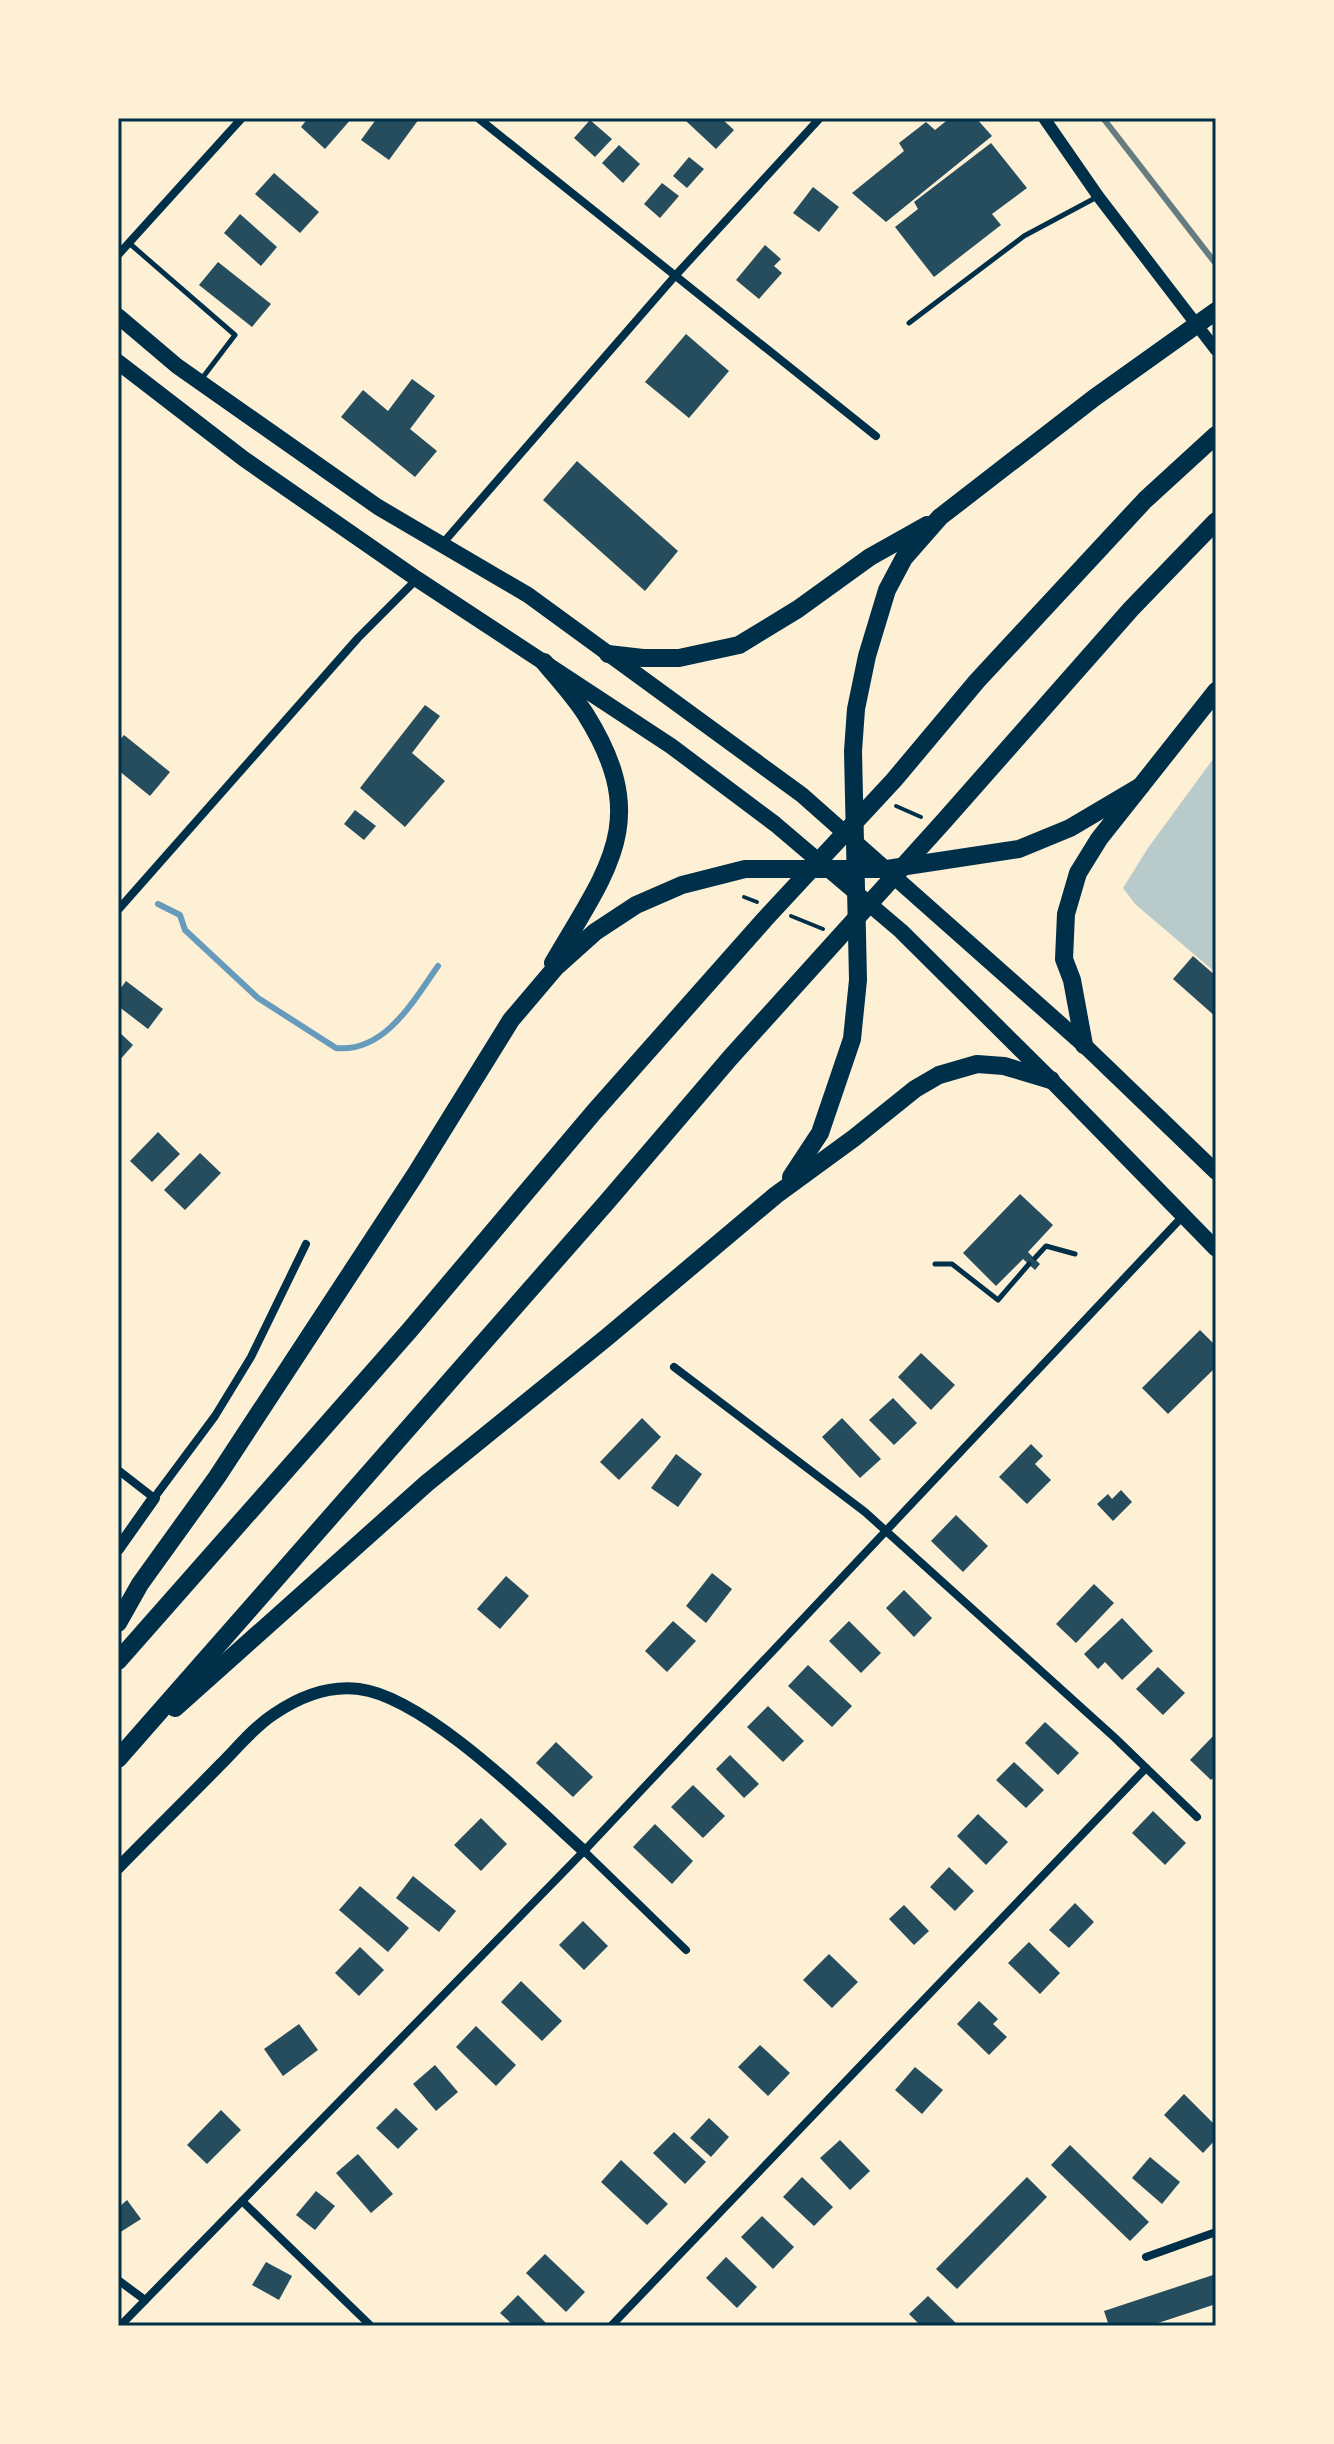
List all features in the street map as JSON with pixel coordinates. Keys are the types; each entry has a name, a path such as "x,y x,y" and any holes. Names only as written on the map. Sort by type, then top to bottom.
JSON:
{"highway":[{"path":"608,654 679,658 739,645 798,609 870,557 940,517 1094,398 1216,311"},
{"path":"118,316 199,381 378,507 528,595 802,795 1084,1045 1216,1172"},
{"path":"118,362 220,442 417,579 671,746 775,824 901,931 1216,1249"},
{"path":"118,1661 409,1331 594,1112 765,919 894,780 977,681 1145,500 1216,435"},
{"path":"776,1195 811,1149 831,1109 852,1039 858,980 853,751 856,709 867,656 881,606 904,558 940,517"},
{"path":"118,1759 730,1058 1131,609 1216,521"},
{"path":"539,986 600,881 617,837 621,811 616,778 607,752 585,712 544,662"},
{"path":"1084,1045 1072,980 1064,959 1066,914 1078,873 1099,839 1216,691"},
{"path":"118,1623 140,1584 217,1477 415,1175 511,1020 539,986 595,932 636,905 682,885 745,869 887,869 1019,849 1070,828 1141,786"},
{"path":"118,1759 427,1483 776,1195 915,1089 939,1075 977,1064 1004,1066 1051,1080"}],"street":[{"path":"118,255 242,118"},
{"path":"478,118 876,436"},
{"path":"443,543 675,276 820,118"},
{"path":"1044,118 1098,196 1216,350"},
{"path":"118,910 358,638 417,579"},
{"path":"120,2326 584,1851 1184,1215"},
{"path":"118,1549 215,1416 251,1357 306,1244"},
{"path":"674,1367 865,1512 1197,1817"},
{"path":"118,1470 154,1498"},
{"path":"118,1868 261,1724 297,1699 332,1689 358,1689 384,1694 408,1706 468,1749 584,1851 686,1950"},
{"path":"611,2326 1146,1768"},
{"path":"242,2201 371,2326"},
{"path":"1146,2257 1216,2232"},
{"path":"118,2280 145,2300"}],"lane":[{"path":"909,323 1024,236 1098,196"},
{"path":"129,243 235,335 199,381"},
{"path":"1035,1258 1046,1246 1075,1254"},
{"path":"935,1264 952,1264 998,1300 1029,1264"}],"path":[{"path":"884,800 925,819"}],"shaded area":[{"path":"1216,755 1216,973 1135,904 1123,888 1148,848"}],"building":[{"path":"308,118 352,118 325,149 301,127"},
{"path":"377,118 419,119 389,160 361,140"},
{"path":"689,118 721,118 734,130 716,149 686,121"},
{"path":"950,118 976,118 992,136 886,222 852,193 904,151 899,143 926,122 935,130"},
{"path":"590,120 612,139 595,157 574,138"},
{"path":"991,143 1027,188 992,214 1001,225 934,277 895,227 918,209 914,202"},
{"path":"619,145 640,164 623,183 602,163"},
{"path":"689,157 704,169 687,188 673,176"},
{"path":"274,173 319,212 300,233 255,194"},
{"path":"662,183 679,196 660,218 644,204"},
{"path":"813,187 839,207 819,232 793,213"},
{"path":"240,214 277,247 261,266 224,233"},
{"path":"765,245 781,259 774,266 782,273 759,299 736,280"},
{"path":"218,262 271,304 252,327 199,285"},
{"path":"686,334 729,371 689,418 645,382"},
{"path":"412,379 435,396 410,429 437,451 415,477 341,417 363,390 388,411"},
{"path":"577,461 678,551 645,591 543,500"},
{"path":"425,705 440,716 412,753 445,781 405,827 360,788"},
{"path":"124,735 170,772 150,796 118,770 118,742"},
{"path":"355,810 376,826 364,840 344,824"},
{"path":"1193,956 1216,976 1216,1017 1173,979"},
{"path":"126,981 163,1009 148,1029 118,1006 118,992"},
{"path":"118,1031 133,1045 118,1062"},
{"path":"158,1132 180,1154 152,1182 130,1161"},
{"path":"200,1153 221,1173 185,1210 164,1190"},
{"path":"1020,1194 1053,1225 1028,1252 1040,1264 1035,1270 1023,1259 996,1286 963,1253"},
{"path":"1200,1330 1216,1346 1216,1367 1168,1414 1142,1388"},
{"path":"921,1353 955,1385 931,1410 898,1377"},
{"path":"893,1398 917,1423 894,1445 869,1420"},
{"path":"642,1418 661,1437 619,1480 600,1462"},
{"path":"842,1418 881,1459 860,1478 822,1437"},
{"path":"1031,1444 1043,1456 1035,1464 1051,1480 1027,1504 999,1477"},
{"path":"676,1454 702,1474 678,1507 651,1488"},
{"path":"1121,1490 1132,1502 1113,1521 1097,1504 1108,1494 1112,1499"},
{"path":"956,1515 988,1546 963,1572 931,1541"},
{"path":"712,1573 732,1589 706,1623 686,1606"},
{"path":"506,1576 529,1596 500,1629 477,1609"},
{"path":"1094,1584 1114,1603 1076,1643 1056,1624"},
{"path":"904,1590 932,1618 914,1637 886,1608"},
{"path":"1122,1618 1153,1651 1122,1680 1105,1662 1098,1669 1084,1654"},
{"path":"673,1621 696,1641 667,1672 645,1651"},
{"path":"849,1621 881,1653 861,1673 829,1641"},
{"path":"808,1665 852,1706 832,1727 788,1686"},
{"path":"1158,1667 1185,1693 1163,1715 1136,1689"},
{"path":"768,1706 804,1741 783,1762 747,1727"},
{"path":"1045,1722 1079,1753 1058,1775 1025,1743"},
{"path":"1216,1733 1216,1775 1211,1780 1190,1760"},
{"path":"556,1742 593,1777 573,1797 536,1763"},
{"path":"730,1755 759,1784 744,1798 716,1769"},
{"path":"1014,1762 1044,1790 1026,1808 996,1780"},
{"path":"693,1785 725,1816 703,1838 671,1807"},
{"path":"1153,1811 1186,1843 1165,1865 1132,1833"},
{"path":"978,1814 1008,1842 986,1865 957,1836"},
{"path":"481,1818 507,1844 481,1871 454,1845"},
{"path":"655,1824 693,1861 672,1884 633,1847"},
{"path":"949,1867 974,1891 955,1911 930,1887"},
{"path":"413,1876 456,1911 439,1932 396,1898"},
{"path":"360,1886 409,1928 388,1952 339,1910"},
{"path":"1075,1903 1094,1922 1069,1948 1049,1930"},
{"path":"904,1905 929,1931 914,1945 889,1919"},
{"path":"583,1921 608,1946 584,1970 559,1945"},
{"path":"1029,1942 1060,1973 1040,1994 1008,1963"},
{"path":"360,1947 384,1970 359,1996 335,1973"},
{"path":"829,1954 858,1982 832,2008 803,1980"},
{"path":"521,1981 562,2021 542,2041 501,2002"},
{"path":"979,2001 998,2019 993,2024 1007,2037 989,2055 957,2024"},
{"path":"299,2024 318,2050 283,2076 264,2049"},
{"path":"476,2026 516,2065 496,2086 456,2047"},
{"path":"760,2045 790,2073 768,2096 738,2067"},
{"path":"435,2065 458,2092 436,2111 413,2084"},
{"path":"915,2067 943,2090 922,2114 895,2090"},
{"path":"1184,2094 1216,2126 1216,2139 1203,2153 1164,2115"},
{"path":"396,2108 418,2129 398,2149 376,2128"},
{"path":"221,2110 241,2130 207,2164 187,2145"},
{"path":"709,2118 729,2137 711,2157 690,2138"},
{"path":"674,2132 706,2162 685,2184 653,2153"},
{"path":"840,2140 870,2171 850,2190 820,2158"},
{"path":"1070,2145 1149,2222 1130,2241 1051,2165"},
{"path":"358,2154 393,2194 371,2213 336,2173"},
{"path":"1150,2157 1180,2182 1162,2204 1132,2178"},
{"path":"621,2160 668,2204 647,2225 601,2182"},
{"path":"802,2177 833,2207 814,2226 783,2197"},
{"path":"1027,2177 1047,2197 957,2289 936,2269"},
{"path":"316,2191 335,2206 315,2230 296,2215"},
{"path":"127,2200 141,2219 119,2233 118,2208"},
{"path":"762,2216 794,2247 773,2269 741,2237"},
{"path":"545,2254 585,2292 566,2312 526,2273"},
{"path":"726,2257 757,2287 737,2308 706,2278"},
{"path":"266,2262 292,2276 279,2300 252,2285"},
{"path":"1216,2274 1216,2304 1149,2326 1109,2326 1104,2311"},
{"path":"518,2295 549,2326 514,2326 500,2313"},
{"path":"928,2296 959,2326 921,2326 909,2314"}],"waterway":[{"path":"158,904 180,915 185,930 258,998 336,1048 369,1042 383,1033 408,1008 438,966"}],"railway":[{"path":"1103,118 1216,264"}]}
